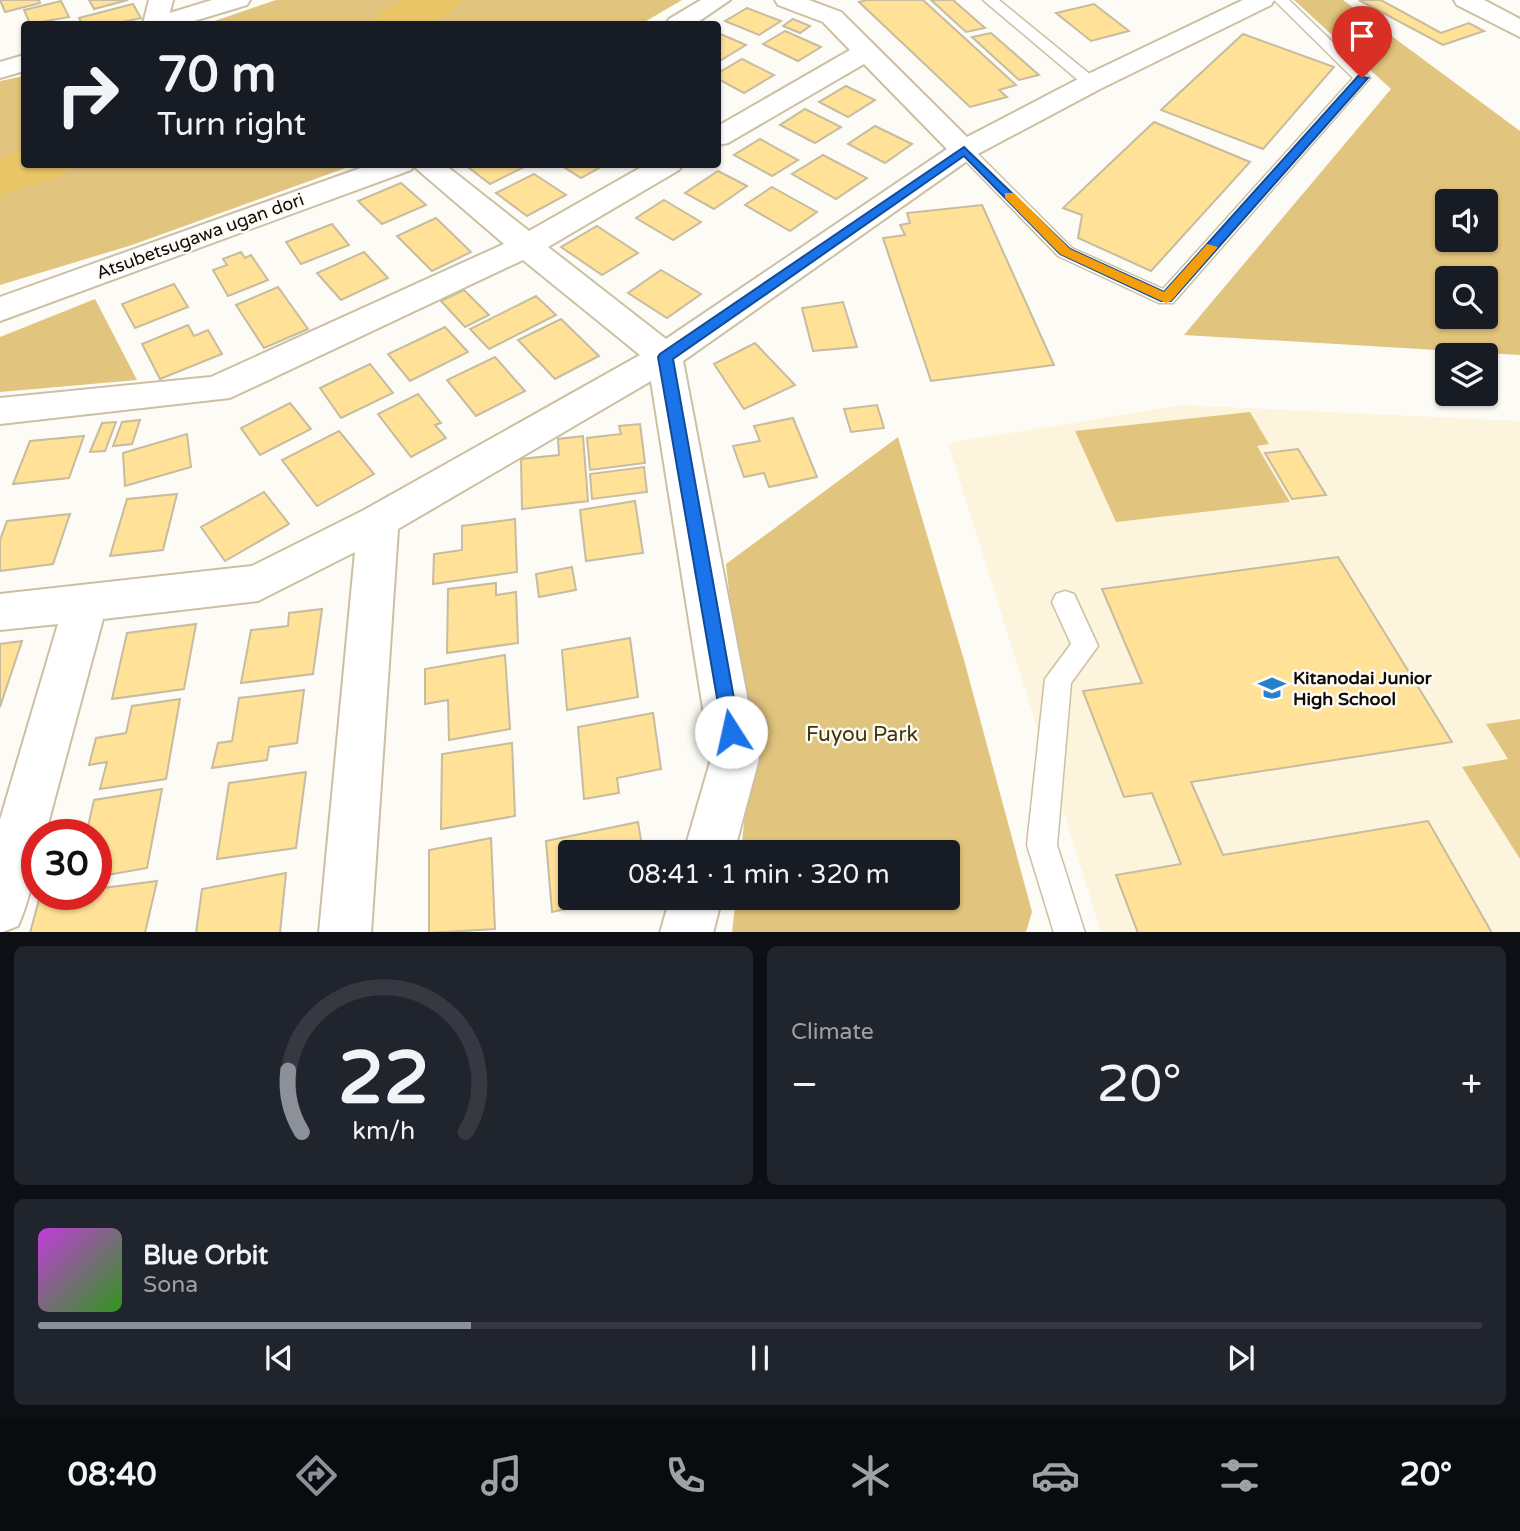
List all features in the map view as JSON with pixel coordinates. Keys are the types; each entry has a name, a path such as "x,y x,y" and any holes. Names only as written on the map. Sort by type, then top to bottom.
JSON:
{"street":[{"path":"158,21 161,0"},
{"path":"167,21 238,0"},
{"path":"683,21 718,0"},
{"path":"787,0 832,17 964,150"},
{"path":"0,612 258,583 378,521 666,357 964,150 1091,83 1262,0"},
{"path":"1466,0 1520,29"},
{"path":"721,135 867,51"},
{"path":"0,70 21,64"},
{"name":"Atsubetsugawa ugan dori","path":"0,310 390,168"},
{"path":"430,168 666,357 735,759 712,840"},
{"path":"0,411 217,389 526,246 661,168"},
{"path":"345,932 378,521"},
{"path":"0,908 85,604"},
{"path":"686,932 693,910"}],"lane":[{"path":"990,0 1091,83"},
{"path":"964,150 1065,251 1166,298 1362,78 1281,0"},
{"path":"1065,602 1085,646 1058,679 1042,845 1070,932"}],"shaded area":[{"name":"Kitanodai Junior High School","path":"1182,405 1520,421 1520,932 1101,932 948,443"}],"green space":[{"path":"276,0 682,0 646,21 215,21"},
{"path":"1294,0 1343,0 1520,131 1520,355 1498,354 1498,343 1435,343 1435,350 1184,335 1391,89"},
{"path":"21,77 21,168 346,168 132,245 0,285 0,81"},
{"path":"95,299 137,380 0,392 0,337"},
{"path":"1250,412 1269,444 1257,446 1290,502 1116,522 1075,431"},
{"name":"Fuyou Park","path":"898,437 964,660 1032,912 1026,932 732,932 735,910 960,910 960,840 742,840 749,776 726,564"},
{"path":"1520,719 1520,859 1462,767 1508,759 1486,724"}],"building":[{"path":"0,0 39,0 40,3 5,12"},
{"path":"89,0 128,0 94,9"},
{"path":"923,0 1016,85 999,90 1007,97 970,107 859,2"},
{"path":"931,0 953,0 985,28 966,32"},
{"path":"1359,0 1381,0 1441,33 1469,23 1484,31 1443,45"},
{"path":"61,1 69,17 29,21 24,10"},
{"path":"133,4 141,18 128,21 80,21 79,18"},
{"path":"1094,4 1129,31 1091,41 1056,13"},
{"path":"747,8 781,21 759,35 725,21"},
{"path":"793,19 810,26 800,33 783,26"},
{"path":"785,31 821,47 798,61 763,44"},
{"path":"991,33 1039,75 1019,80 972,37"},
{"path":"721,34 746,45 721,60"},
{"path":"1243,34 1334,67 1263,149 1161,110"},
{"path":"742,59 774,75 744,93 721,81 721,71"},
{"path":"846,86 875,100 848,117 819,102"},
{"path":"805,109 841,127 815,143 780,125"},
{"path":"1154,122 1250,162 1151,271 1078,238 1082,215 1063,208"},
{"path":"875,126 912,144 885,163 848,144"},
{"path":"760,139 798,160 772,176 734,155"},
{"path":"823,155 867,178 836,199 792,174"},
{"path":"469,168 522,168 490,184"},
{"path":"565,168 599,168 581,178"},
{"path":"718,171 747,186 714,209 685,193"},
{"path":"534,174 566,195 527,216 496,193"},
{"path":"401,183 426,205 382,224 358,201"},
{"path":"772,187 817,212 790,231 745,205"},
{"path":"664,200 701,222 673,240 636,218"},
{"path":"982,205 1054,365 931,381 883,238 905,235 900,225 910,223 907,213"},
{"path":"436,218 471,252 432,271 397,236"},
{"path":"332,224 349,245 301,264 286,242"},
{"path":"597,226 638,253 602,275 561,247"},
{"path":"241,252 245,258 251,255 268,280 228,296 213,270 227,265 223,259"},
{"path":"364,252 388,278 341,300 317,273"},
{"path":"661,270 701,294 667,318 628,293"},
{"path":"174,284 188,307 135,328 122,304"},
{"path":"278,287 308,329 264,348 236,305"},
{"path":"464,290 489,315 465,327 441,301"},
{"path":"536,296 556,315 489,349 470,329"},
{"path":"843,302 857,347 813,351 802,308"},
{"path":"561,319 599,356 555,379 518,340"},
{"path":"188,325 194,336 208,330 222,354 160,379 142,344"},
{"path":"445,327 468,352 410,381 388,354"},
{"path":"755,343 795,385 744,409 714,364"},
{"path":"495,357 525,391 476,416 447,380"},
{"path":"370,364 393,393 341,418 320,388"},
{"path":"418,394 441,423 435,425 446,438 411,457 378,414"},
{"path":"290,403 311,429 260,455 241,428"},
{"path":"877,405 884,428 851,432 844,409"},
{"path":"793,418 817,477 769,487 764,473 744,477 733,446 760,441 754,426"},
{"path":"140,420 132,444 113,446 122,422"},
{"path":"116,422 105,451 90,452 102,423"},
{"path":"640,424 645,463 590,470 587,438 621,434 619,426"},
{"path":"339,431 374,474 317,506 282,460"},
{"path":"187,434 191,467 125,486 123,453"},
{"path":"84,436 69,478 13,484 30,441"},
{"path":"583,436 588,501 522,509 521,459 559,455 558,439"},
{"path":"1298,449 1326,495 1292,499 1265,453"},
{"path":"644,467 647,492 592,499 590,474"},
{"path":"264,492 289,524 225,561 201,527"},
{"path":"177,494 163,550 110,556 127,499"},
{"path":"635,501 643,553 586,561 580,510"},
{"path":"70,514 53,564 0,571 0,540 7,521"},
{"path":"515,519 517,572 433,584 434,554 462,550 462,526"},
{"path":"1338,557 1452,742 1191,782 1223,855 1428,821 1491,932 1138,932 1116,875 1181,864 1152,793 1124,797 1083,691 1142,683 1102,589"},
{"path":"572,567 576,590 539,597 536,574"},
{"path":"496,583 496,595 516,592 518,643 447,653 448,589"},
{"path":"322,609 313,674 241,683 251,630 288,626 289,613"},
{"path":"196,624 184,689 112,699 127,633"},
{"path":"630,638 638,697 567,710 562,650"},
{"path":"22,641 0,707 0,644"},
{"path":"505,655 510,729 449,740 448,700 425,704 425,669"},
{"path":"304,690 297,743 269,747 267,760 212,768 218,743 232,741 239,698"},
{"path":"180,699 166,779 100,789 107,762 89,765 96,738 126,733 132,706"},
{"path":"653,713 661,769 617,778 619,793 584,799 578,727"},
{"path":"512,743 515,816 441,829 442,754"},
{"path":"306,772 296,848 217,859 229,783"},
{"path":"162,789 147,868 112,874 112,819 90,819 94,800"},
{"path":"638,822 641,840 558,840 558,910 561,910 552,912 546,841"},
{"path":"491,838 495,929 429,932 429,850"},
{"path":"286,873 280,932 196,932 202,889"},
{"path":"157,881 145,932 30,932 36,910 112,910 112,887"}],"waterway":[{"path":"400,21 438,0"},
{"path":"0,178 31,168"}],"slow traffic":[{"path":"1010,196 1065,251 1166,298 1212,247"}],"place":[{"name":"Kitanodai Junior High School","path":"1272,688"}],"route":[{"path":"731,732 666,357 964,150 1065,251 1166,298 1362,78"}]}
